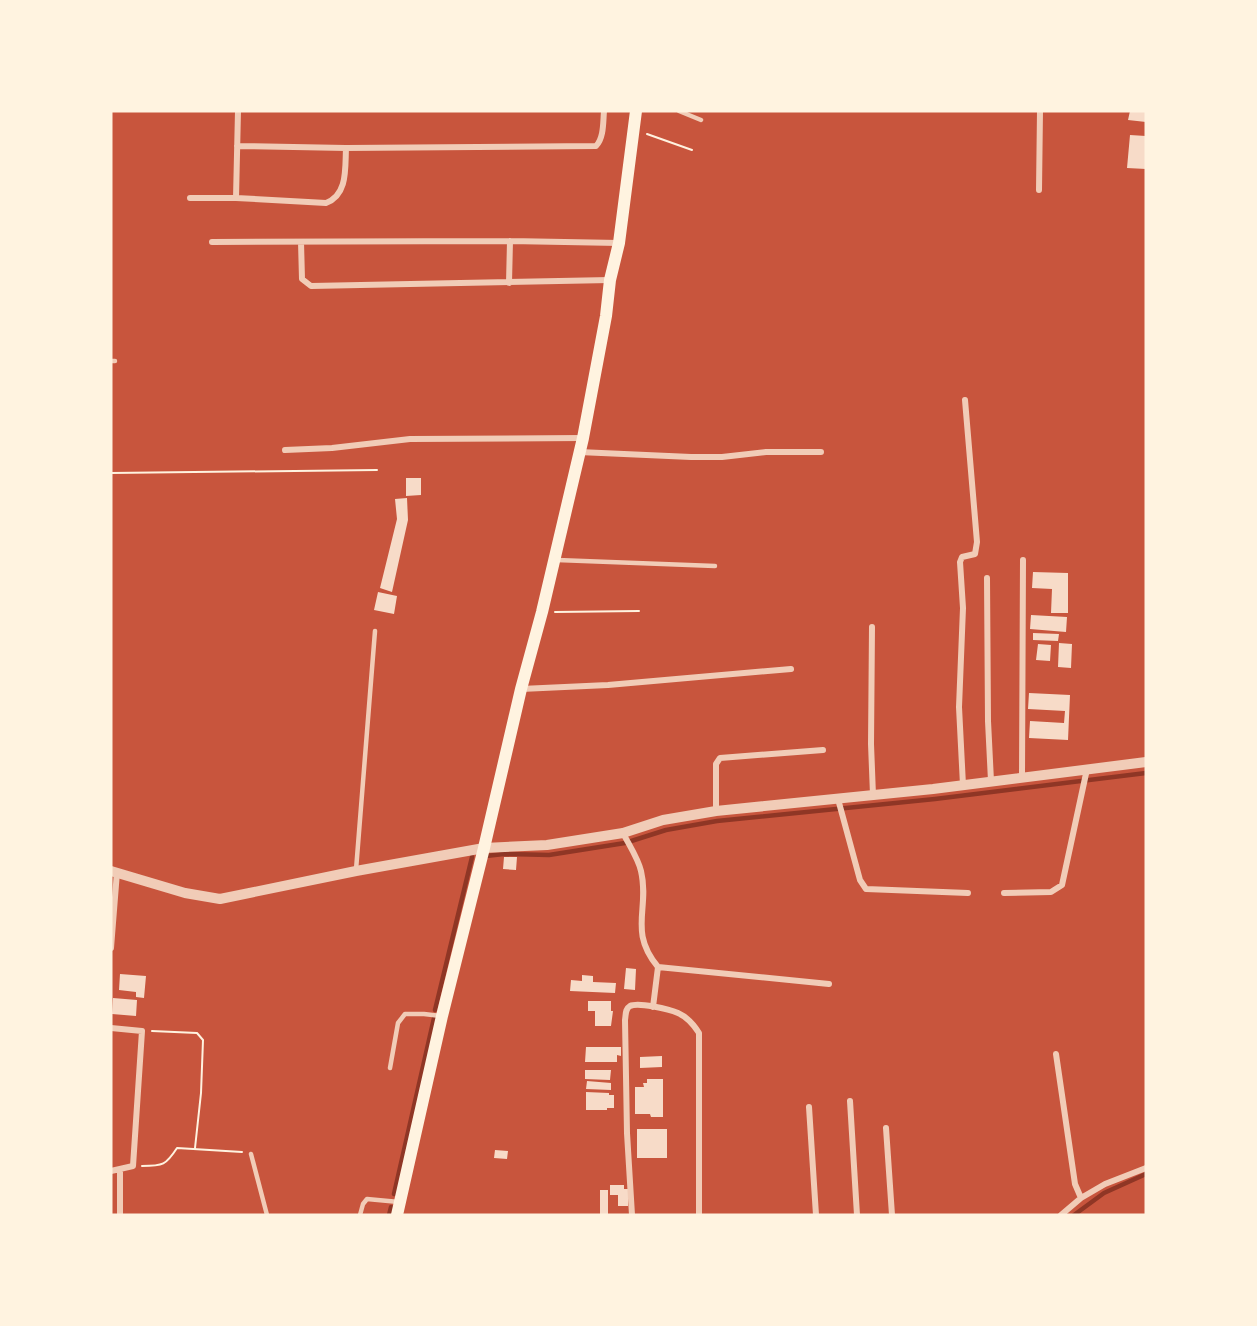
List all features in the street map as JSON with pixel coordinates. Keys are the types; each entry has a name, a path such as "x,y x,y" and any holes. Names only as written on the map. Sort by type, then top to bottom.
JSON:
{"main road":[{"path":"397,1215 442,1016 583,438 606,316 610,280 619,243 636,111"}],"street":[{"path":"236,198 238,111"},
{"path":"237,146 346,148 596,146 601,136 604,111"},
{"path":"1040,111 1040,190"},
{"path":"190,198 326,203 341,192 346,148"},
{"path":"509,283 510,241"},
{"path":"212,242 619,243"},
{"path":"301,242 302,279 311,286 610,280"},
{"path":"963,785 959,707 963,608 960,562 962,556 975,555 977,542 965,400"},
{"path":"285,450 332,448 410,439 583,438"},
{"path":"579,452 691,457 766,452 821,452"},
{"path":"1022,777 1023,560"},
{"path":"987,578 988,721 992,781"},
{"path":"872,627 873,795"},
{"path":"521,689 608,685 791,669"},
{"path":"716,811 716,764 720,758 823,750"},
{"path":"111,948 114,872 185,893 220,899 484,848 547,845 624,835 663,820 716,811 839,802 873,795 1022,777 1087,772 1146,762"},
{"path":"1004,893 1052,892 1062,885 1087,772"},
{"path":"839,802 860,880 866,890 968,893"},
{"path":"624,835 641,872 643,944 658,967 653,1007"},
{"path":"658,967 829,984"},
{"path":"632,1215 627,1133 625,1020 626,1010 638,1004 678,1013 693,1024 699,1033 699,1215"},
{"path":"111,1028 142,1031 133,1166 111,1171"},
{"path":"1056,1054 1075,1184 1081,1198"},
{"path":"850,1101 857,1215"},
{"path":"809,1107 816,1215"},
{"path":"886,1128 892,1215"},
{"path":"1061,1215 1081,1198 1105,1184 1146,1168"},
{"path":"120,1169 120,1215"}],"lane":[{"path":"679,111 701,120"},
{"path":"554,559 715,566"},
{"path":"356,871 375,631"},
{"path":"390,1068 398,1023 405,1014 442,1016"},
{"path":"251,1154 267,1215"},
{"path":"360,1215 367,1199 399,1202"}],"path":[{"path":"635,129 692,150"},
{"path":"111,473 377,470"},
{"path":"542,612 639,610"},
{"path":"142,1031 197,1033 203,1040 195,1148"},
{"path":"133,1166 158,1166 170,1160 177,1148 251,1154"}],"building":[{"path":"1130,111 1146,111 1146,122 1128,120"},
{"path":"1130,135 1146,136 1146,169 1127,168"},
{"path":"406,478 421,478 421,495 406,496"},
{"path":"407,498 408,520 392,592 380,588 397,519 395,499"},
{"path":"1033,572 1068,573 1068,613 1051,613 1052,589 1032,588"},
{"path":"378,592 397,596 394,614 374,610"},
{"path":"1031,615 1067,617 1066,632 1030,629"},
{"path":"1033,633 1059,634 1058,641 1033,640"},
{"path":"1059,643 1072,644 1071,668 1058,667"},
{"path":"1038,644 1051,645 1050,661 1036,660"},
{"path":"1029,693 1070,695 1068,740 1029,738 1030,721 1064,723 1065,711 1028,709"},
{"path":"504,857 517,857 516,870 503,869"},
{"path":"626,968 636,969 635,990 624,989"},
{"path":"120,974 146,976 144,998 136,997 136,992 119,990"},
{"path":"582,975 593,976 593,982 616,983 615,993 570,991 571,980 582,981"},
{"path":"113,998 137,1000 136,1016 112,1014"},
{"path":"588,1001 611,1001 611,1011 613,1011 611,1026 595,1026 595,1011 588,1011"},
{"path":"586,1047 621,1047 621,1056 617,1055 617,1062 585,1062"},
{"path":"662,1056 662,1067 640,1068 640,1057"},
{"path":"585,1070 611,1070 610,1080 585,1079"},
{"path":"647,1079 663,1079 663,1117 635,1114 635,1087 644,1087 643,1083 647,1083"},
{"path":"587,1081 611,1083 611,1090 586,1089"},
{"path":"586,1092 614,1095 614,1108 586,1110"},
{"path":"637,1129 667,1129 667,1158 637,1158"},
{"path":"495,1150 508,1151 507,1159 494,1158"},
{"path":"610,1185 624,1185 624,1189 628,1189 628,1206 618,1206 618,1195 610,1195"},
{"path":"600,1190 608,1190 608,1215 600,1215"}],"waterway":[{"path":"486,856 549,855 625,843 666,830 717,821 935,799 1146,773"},
{"path":"435,1010 472,857"},
{"path":"394,1194 434,1018"},
{"path":"1074,1215 1104,1193 1146,1174"},
{"path":"389,1215 391,1207"}]}
